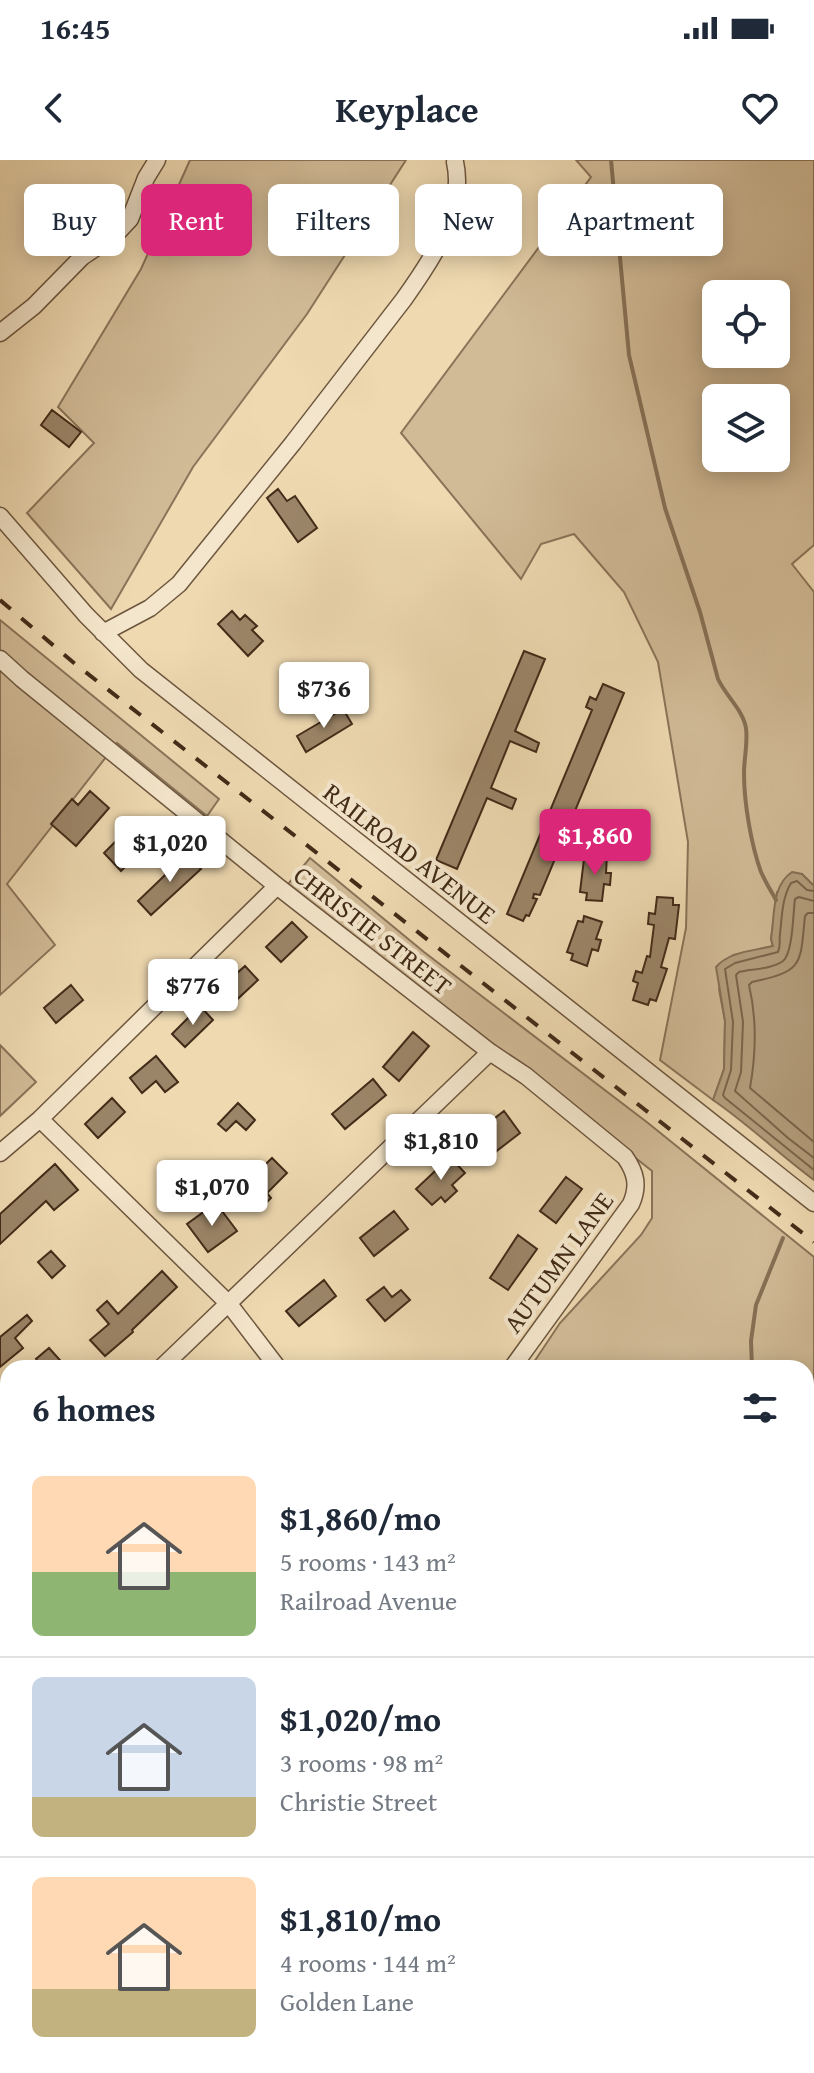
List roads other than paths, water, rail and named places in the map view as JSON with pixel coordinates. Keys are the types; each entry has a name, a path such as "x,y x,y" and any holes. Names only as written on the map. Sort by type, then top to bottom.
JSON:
{"street":[{"path":"0,333 34,306 82,257 116,234 130,219 157,160"},
{"path":"103,633 150,608 179,584 404,299 447,226 457,192 455,162"},
{"name":"RAILROAD AVENUE","path":"0,516 103,633 141,670 814,1203"},
{"name":"CHRISTIE STREET","path":"0,659 277,886 490,1052 526,1076 625,1157 637,1181"},
{"path":"0,1153 40,1119 277,886"},
{"path":"170,1360 490,1052"},
{"path":"40,1119 229,1304 272,1360"},
{"name":"AUTUMN LANE","path":"518,1360 631,1204 637,1181"}],"water":[{"path":"792,872 802,874 814,886 814,1180 713,1100 724,1069 725,1021 716,967 735,955 773,946 771,939 777,893"}],"waterway":[{"path":"611,160 629,355 665,508 700,612 718,679 738,709 746,728 744,785 749,823 761,872 776,900"},
{"path":"752,1360 756,1305 783,1238"}],"railway":[{"path":"0,600 74,663 814,1242"}]}
